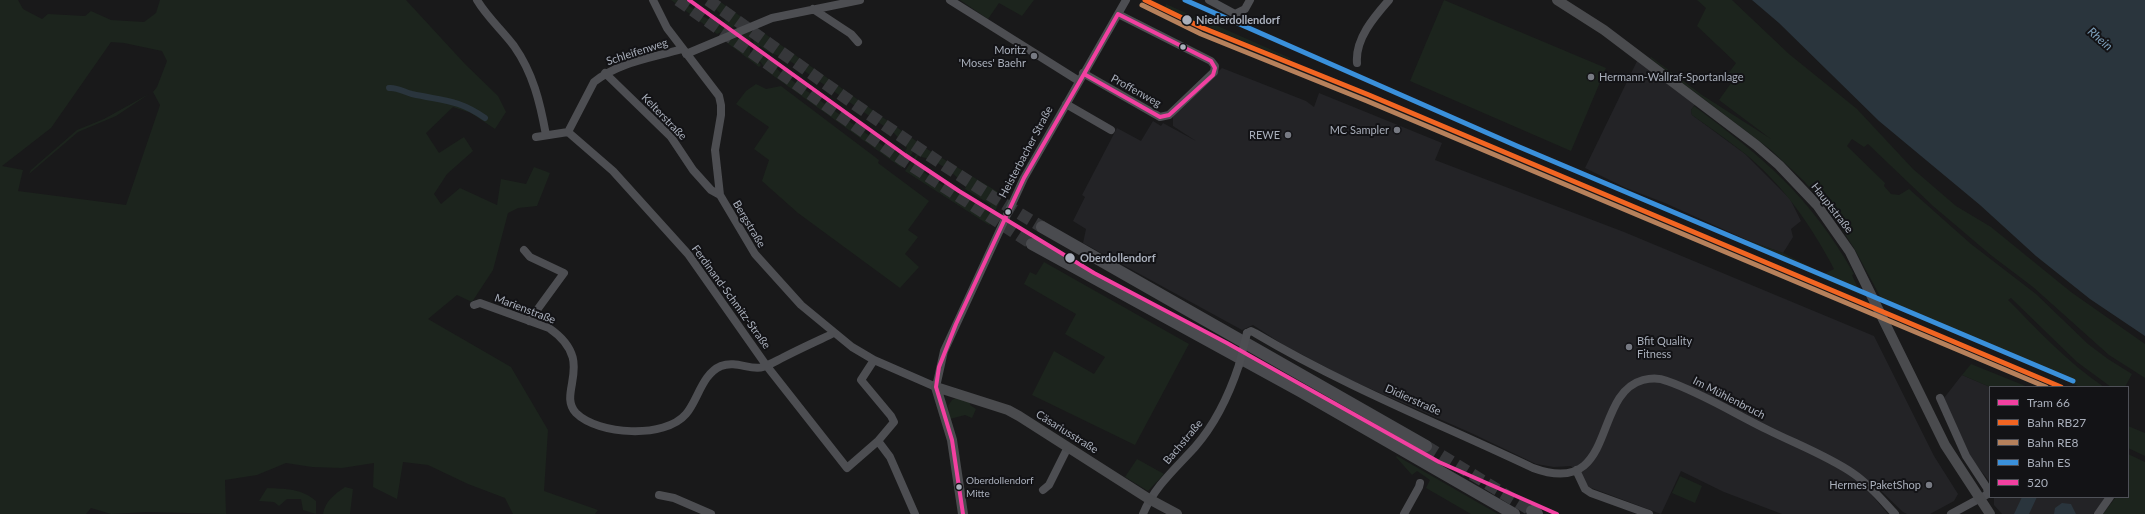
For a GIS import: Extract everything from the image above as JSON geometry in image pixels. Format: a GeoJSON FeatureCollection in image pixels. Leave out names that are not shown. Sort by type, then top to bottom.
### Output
{"type":"FeatureCollection","features":[{"type":"Feature","properties":{"kind":"highway"},"geometry":{"type":"LineString","coordinates":[[1042,227],[1426,446]]}},
{"type":"Feature","properties":{"kind":"highway"},"geometry":{"type":"LineString","coordinates":[[1032,244],[1300,391],[1514,514]]}},
{"type":"Feature","properties":{"kind":"main road","name":"Hauptstraße"},"geometry":{"type":"LineString","coordinates":[[1557,0],[1604,30],[1779,165],[1817,205],[1850,252],[1945,445],[1990,514]]}},
{"type":"Feature","properties":{"kind":"main road","name":"Cäsariusstraße"},"geometry":{"type":"LineString","coordinates":[[936,387],[1008,410],[1149,499],[1178,514]]}},
{"type":"Feature","properties":{"kind":"main road","name":"Heisterbacher Straße"},"geometry":{"type":"LineString","coordinates":[[936,387],[952,440],[963,514]]}},
{"type":"Feature","properties":{"kind":"main road"},"geometry":{"type":"LineString","coordinates":[[943,411],[945,402],[957,393]]}},
{"type":"Feature","properties":{"kind":"street"},"geometry":{"type":"LineString","coordinates":[[477,0],[513,45],[528,68],[538,94],[546,135]]}},
{"type":"Feature","properties":{"kind":"street","name":"Bergstraße"},"geometry":{"type":"LineString","coordinates":[[652,0],[667,28],[719,96],[721,105],[715,150],[720,195],[755,254],[801,305],[852,347],[874,360],[936,387]]}},
{"type":"Feature","properties":{"kind":"street","name":"Schleifenweg"},"geometry":{"type":"LineString","coordinates":[[568,132],[594,82],[605,73],[653,56],[684,52],[772,18],[860,0]]}},
{"type":"Feature","properties":{"kind":"street","name":"Proffenweg"},"geometry":{"type":"LineString","coordinates":[[950,0],[1081,77],[1156,116],[1165,116],[1212,74],[1215,70],[1214,64],[1118,14]]}},
{"type":"Feature","properties":{"kind":"street","name":"Heisterbacher Straße"},"geometry":{"type":"LineString","coordinates":[[936,387],[944,351],[1024,178],[1126,0]]}},
{"type":"Feature","properties":{"kind":"street"},"geometry":{"type":"LineString","coordinates":[[1209,0],[1235,14],[1244,9],[1250,0]]}},
{"type":"Feature","properties":{"kind":"street"},"geometry":{"type":"LineString","coordinates":[[1356,63],[1356,52],[1371,21],[1389,0]]}},
{"type":"Feature","properties":{"kind":"street"},"geometry":{"type":"LineString","coordinates":[[813,9],[851,34],[858,42]]}},
{"type":"Feature","properties":{"kind":"street","name":"Kelterstraße"},"geometry":{"type":"LineString","coordinates":[[605,73],[671,137],[694,170],[711,190],[720,195]]}},
{"type":"Feature","properties":{"kind":"street"},"geometry":{"type":"LineString","coordinates":[[1066,104],[1111,130]]}},
{"type":"Feature","properties":{"kind":"street"},"geometry":{"type":"LineString","coordinates":[[536,137],[568,132]]}},
{"type":"Feature","properties":{"kind":"street","name":"Ferdinand-Schmitz-Straße"},"geometry":{"type":"LineString","coordinates":[[568,132],[613,171],[688,254],[766,365],[847,468],[878,441]]}},
{"type":"Feature","properties":{"kind":"street"},"geometry":{"type":"LineString","coordinates":[[524,250],[530,257],[564,274],[529,321]]}},
{"type":"Feature","properties":{"kind":"street","name":"Marienstraße"},"geometry":{"type":"LineString","coordinates":[[474,305],[480,303],[550,328],[570,348],[575,366],[571,405],[576,412],[591,424],[609,429],[648,429],[673,423],[686,415],[701,388],[716,369],[729,364],[762,368],[834,333]]}},
{"type":"Feature","properties":{"kind":"street"},"geometry":{"type":"LineString","coordinates":[[820,340],[826,326]]}},
{"type":"Feature","properties":{"kind":"street","name":"Didierstraße"},"geometry":{"type":"LineString","coordinates":[[1246,333],[1251,331],[1341,380],[1533,468],[1558,473],[1576,470]]}},
{"type":"Feature","properties":{"kind":"street","name":"Bachstraße"},"geometry":{"type":"LineString","coordinates":[[1143,514],[1149,499],[1195,447],[1223,406],[1239,365],[1246,333]]}},
{"type":"Feature","properties":{"kind":"street"},"geometry":{"type":"LineString","coordinates":[[874,360],[861,380],[891,416],[894,422],[878,441],[890,457],[915,514]]}},
{"type":"Feature","properties":{"kind":"street","name":"Im Mühlenbruch"},"geometry":{"type":"LineString","coordinates":[[1576,470],[1584,465],[1597,450],[1614,408],[1625,392],[1642,380],[1655,378],[1666,380],[1702,395],[1846,468],[1868,485],[1895,514]]}},
{"type":"Feature","properties":{"kind":"street"},"geometry":{"type":"LineString","coordinates":[[1940,398],[1966,456],[1987,488],[1988,494],[1951,514]]}},
{"type":"Feature","properties":{"kind":"street"},"geometry":{"type":"LineString","coordinates":[[1043,490],[1049,485],[1068,447]]}},
{"type":"Feature","properties":{"kind":"street"},"geometry":{"type":"LineString","coordinates":[[1576,470],[1585,489],[1591,493],[1649,514]]}},
{"type":"Feature","properties":{"kind":"street"},"geometry":{"type":"LineString","coordinates":[[1404,514],[1420,487],[1420,483]]}},
{"type":"Feature","properties":{"kind":"street"},"geometry":{"type":"LineString","coordinates":[[659,495],[674,498],[711,514]]}},
{"type":"Feature","properties":{"kind":"street"},"geometry":{"type":"LineString","coordinates":[[2098,514],[2109,498]]}},
{"type":"Feature","properties":{"kind":"shaded area"},"geometry":{"type":"Polygon","coordinates":[[[0,0],[18,0],[23,9],[42,19],[48,14],[85,16],[91,11],[111,20],[144,22],[156,13],[160,0],[406,0],[465,64],[498,96],[506,112],[495,129],[471,113],[453,107],[426,133],[439,153],[464,137],[473,151],[447,174],[434,194],[441,204],[460,188],[497,205],[501,179],[526,184],[534,167],[550,173],[537,206],[518,208],[508,213],[493,270],[472,302],[457,295],[428,319],[511,367],[548,430],[544,491],[598,510],[595,514],[513,514],[505,498],[468,484],[428,465],[403,462],[397,499],[373,487],[374,463],[342,468],[312,467],[286,463],[257,475],[225,480],[226,514],[148,512],[111,514],[91,508],[86,514],[0,514],[0,0]],[[111,42],[51,128],[2,166],[23,170],[18,191],[126,205],[160,105],[153,92],[157,87],[167,61],[162,51],[124,43],[111,42]]]}},
{"type":"Feature","properties":{"kind":"shaded area"},"geometry":{"type":"Polygon","coordinates":[[[671,0],[681,0],[704,17],[721,25],[726,19],[706,0],[718,0],[747,21],[717,34],[671,0]]]}},
{"type":"Feature","properties":{"kind":"shaded area"},"geometry":{"type":"Polygon","coordinates":[[[960,0],[1034,0],[1022,16],[999,3],[988,19],[960,0]]]}},
{"type":"Feature","properties":{"kind":"shaded area"},"geometry":{"type":"Polygon","coordinates":[[[1444,0],[1606,68],[1571,151],[1410,81],[1444,0]]]}},
{"type":"Feature","properties":{"kind":"shaded area"},"geometry":{"type":"Polygon","coordinates":[[[1697,0],[1732,0],[1789,54],[1857,109],[1913,169],[1956,206],[1991,227],[2071,292],[2145,344],[2145,378],[2109,355],[2033,287],[1992,256],[1933,206],[1868,144],[1864,147],[1852,139],[1847,146],[1885,183],[1884,186],[1891,194],[1899,195],[1909,189],[1971,244],[2036,294],[2088,344],[2132,374],[2126,386],[2110,386],[2077,362],[2011,298],[2008,300],[2054,346],[2078,368],[2103,386],[2078,386],[1881,298],[1854,248],[1832,214],[1804,181],[1771,150],[1650,58],[1651,57],[1702,95],[1771,139],[1719,100],[1734,79],[1728,74],[1736,63],[1697,26],[1706,8],[1697,0]]]}},
{"type":"Feature","properties":{"kind":"shaded area"},"geometry":{"type":"Polygon","coordinates":[[[1166,4],[1188,14],[1187,16],[1193,19],[1195,16],[1290,58],[1290,60],[1223,33],[1165,7],[1166,4]]]}},
{"type":"Feature","properties":{"kind":"shaded area"},"geometry":{"type":"Polygon","coordinates":[[[757,28],[919,143],[902,168],[768,72],[753,52],[754,30],[757,28]],[[760,46],[758,49],[766,55],[779,71],[885,147],[903,154],[907,148],[894,133],[787,59],[768,52],[760,46]]]}},
{"type":"Feature","properties":{"kind":"shaded area"},"geometry":{"type":"Polygon","coordinates":[[[751,31],[750,52],[761,65],[759,67],[726,42],[751,31]]]}},
{"type":"Feature","properties":{"kind":"shaded area"},"geometry":{"type":"Polygon","coordinates":[[[1638,59],[1697,102],[1691,110],[1692,115],[1745,154],[1790,199],[1801,221],[1791,229],[1793,237],[1783,253],[1747,240],[1665,203],[1626,188],[1585,168],[1638,59]]]}},
{"type":"Feature","properties":{"kind":"shaded area"},"geometry":{"type":"Polygon","coordinates":[[[1222,68],[1306,101],[1314,107],[1319,93],[1442,143],[1435,160],[1624,232],[1874,336],[1934,456],[1958,494],[1954,501],[1930,514],[1907,514],[1878,488],[1871,494],[1888,514],[1782,514],[1724,492],[1681,471],[1661,514],[1589,487],[1571,466],[1554,467],[1536,464],[1469,432],[1348,379],[1282,344],[1253,325],[1242,330],[1083,243],[1086,229],[1073,221],[1085,197],[1082,195],[1117,128],[1141,141],[1153,121],[1161,126],[1163,123],[1196,141],[1173,126],[1173,117],[1178,108],[1222,68]]]}},
{"type":"Feature","properties":{"kind":"shaded area"},"geometry":{"type":"Polygon","coordinates":[[[756,84],[766,89],[781,86],[879,160],[878,163],[929,201],[908,230],[918,237],[905,254],[919,267],[900,288],[798,213],[762,181],[769,160],[754,149],[769,127],[736,104],[746,91],[756,84]]]}},
{"type":"Feature","properties":{"kind":"shaded area"},"geometry":{"type":"Polygon","coordinates":[[[149,94],[116,116],[78,132],[29,174],[31,170],[77,130],[104,119],[149,94]]]}},
{"type":"Feature","properties":{"kind":"shaded area"},"geometry":{"type":"Polygon","coordinates":[[[1694,106],[1764,161],[1802,200],[1820,222],[1854,274],[1852,275],[1861,295],[1746,245],[1747,240],[1783,253],[1824,274],[1834,269],[1816,237],[1795,206],[1771,178],[1744,153],[1692,115],[1691,110],[1694,106]]]}},
{"type":"Feature","properties":{"kind":"shaded area"},"geometry":{"type":"Polygon","coordinates":[[[922,146],[1003,195],[995,211],[997,213],[993,222],[989,225],[905,171],[922,146]],[[918,156],[914,162],[936,181],[962,193],[964,191],[989,208],[991,205],[965,189],[966,187],[956,176],[945,167],[918,156]]]}},
{"type":"Feature","properties":{"kind":"shaded area"},"geometry":{"type":"Polygon","coordinates":[[[1044,262],[1189,344],[1135,445],[1032,395],[1054,351],[1094,374],[1105,357],[1065,334],[1076,314],[1024,284],[1030,272],[1036,275],[1044,262]]]}},
{"type":"Feature","properties":{"kind":"shaded area"},"geometry":{"type":"Polygon","coordinates":[[[1971,364],[2026,386],[1989,387],[1962,375],[1971,364]]]}},
{"type":"Feature","properties":{"kind":"shaded area"},"geometry":{"type":"Polygon","coordinates":[[[1962,375],[1989,387],[1989,481],[1969,456],[1944,398],[1962,375]]]}},
{"type":"Feature","properties":{"kind":"shaded area"},"geometry":{"type":"Polygon","coordinates":[[[956,398],[970,402],[970,405],[976,409],[972,418],[965,415],[950,419],[948,406],[952,400],[956,398]]]}},
{"type":"Feature","properties":{"kind":"shaded area"},"geometry":{"type":"Polygon","coordinates":[[[2129,426],[2145,433],[2145,456],[2129,448],[2129,426]]]}},
{"type":"Feature","properties":{"kind":"shaded area"},"geometry":{"type":"Polygon","coordinates":[[[2129,454],[2145,462],[2145,514],[2103,514],[2115,498],[2129,498],[2129,454]]]}},
{"type":"Feature","properties":{"kind":"shaded area"},"geometry":{"type":"Polygon","coordinates":[[[1397,456],[1498,514],[1471,514],[1426,488],[1430,480],[1417,471],[1412,475],[1396,457],[1397,456]]]}},
{"type":"Feature","properties":{"kind":"shaded area"},"geometry":{"type":"Polygon","coordinates":[[[1137,459],[1164,474],[1148,491],[1125,477],[1137,459]]]}},
{"type":"Feature","properties":{"kind":"shaded area"},"geometry":{"type":"Polygon","coordinates":[[[1680,476],[1702,486],[1695,503],[1672,493],[1680,476]]]}},
{"type":"Feature","properties":{"kind":"shaded area"},"geometry":{"type":"Polygon","coordinates":[[[345,487],[353,489],[350,514],[323,514],[328,502],[334,495],[345,487]]]}},
{"type":"Feature","properties":{"kind":"shaded area"},"geometry":{"type":"Polygon","coordinates":[[[267,488],[293,490],[305,494],[316,501],[316,514],[303,510],[301,499],[287,499],[279,506],[274,502],[259,501],[267,488]]]}},
{"type":"Feature","properties":{"kind":"shaded area"},"geometry":{"type":"Polygon","coordinates":[[[1994,498],[2105,498],[2093,514],[2002,514],[1994,505],[1994,498]]]}},
{"type":"Feature","properties":{"kind":"water","name":"Rhein"},"geometry":{"type":"Polygon","coordinates":[[[1752,0],[2145,0],[2145,336],[2090,299],[2036,256],[1980,205],[1879,121],[1779,23],[1752,0]]]}},
{"type":"Feature","properties":{"kind":"water"},"geometry":{"type":"Polygon","coordinates":[[[2022,498],[2037,498],[2029,514],[2014,514],[2022,498]]]}},
{"type":"Feature","properties":{"kind":"water"},"geometry":{"type":"Polygon","coordinates":[[[2062,503],[2071,504],[2076,514],[2054,514],[2055,508],[2062,503]]]}},
{"type":"Feature","properties":{"kind":"waterway"},"geometry":{"type":"LineString","coordinates":[[389,88],[395,88],[412,94],[458,104],[467,107],[485,118]]}},
{"type":"Feature","properties":{"kind":"tunnel"},"geometry":{"type":"LineString","coordinates":[[678,0],[903,160],[1032,244]]}},
{"type":"Feature","properties":{"kind":"tunnel"},"geometry":{"type":"LineString","coordinates":[[708,0],[914,145],[999,201],[1042,227]]}},
{"type":"Feature","properties":{"kind":"tunnel"},"geometry":{"type":"LineString","coordinates":[[1426,446],[1532,511]]}},
{"type":"Feature","properties":{"kind":"tram line","name":"66"},"geometry":{"type":"LineString","coordinates":[[689,0],[905,155],[959,191],[1094,273],[1227,343],[1439,462],[1557,514]]}},
{"type":"Feature","properties":{"kind":"rail line","name":"RB27"},"geometry":{"type":"LineString","coordinates":[[1145,0],[1203,28],[1369,95],[2059,386]]}},
{"type":"Feature","properties":{"kind":"rail line","name":"ES"},"geometry":{"type":"LineString","coordinates":[[1185,0],[1517,146],[2073,381]]}},
{"type":"Feature","properties":{"kind":"rail line","name":"RE8"},"geometry":{"type":"LineString","coordinates":[[1142,5],[1201,34],[1367,101],[2044,386]]}},
{"type":"Feature","properties":{"kind":"transit line","name":"520"},"geometry":{"type":"LineString","coordinates":[[1118,14],[1211,61],[1215,68],[1213,75],[1169,115],[1160,117],[1084,74],[1118,14]]}},
{"type":"Feature","properties":{"kind":"transit line","name":"520"},"geometry":{"type":"LineString","coordinates":[[963,514],[952,440],[936,387],[939,367],[956,324],[1024,178],[1084,74]]}},
{"type":"Feature","properties":{"kind":"place","name":"Niederdollendorf"},"geometry":{"type":"Point","coordinates":[1187,20]}},
{"type":"Feature","properties":{"kind":"place","name":"Moritz 'Moses' Baehr"},"geometry":{"type":"Point","coordinates":[1034,56]}},
{"type":"Feature","properties":{"kind":"place","name":"Hermann-Wallraf-Sportanlage"},"geometry":{"type":"Point","coordinates":[1591,77]}},
{"type":"Feature","properties":{"kind":"place","name":"MC Sampler"},"geometry":{"type":"Point","coordinates":[1397,130]}},
{"type":"Feature","properties":{"kind":"place","name":"REWE"},"geometry":{"type":"Point","coordinates":[1288,135]}},
{"type":"Feature","properties":{"kind":"place","name":"Oberdollendorf"},"geometry":{"type":"Point","coordinates":[1070,258]}},
{"type":"Feature","properties":{"kind":"place","name":"Bfit Quality Fitness"},"geometry":{"type":"Point","coordinates":[1629,347]}},
{"type":"Feature","properties":{"kind":"place","name":"Hermes PaketShop"},"geometry":{"type":"Point","coordinates":[1929,485]}},
{"type":"Feature","properties":{"kind":"place","name":"Oberdollendorf Mitte"},"geometry":{"type":"Point","coordinates":[959,487]}}]}
